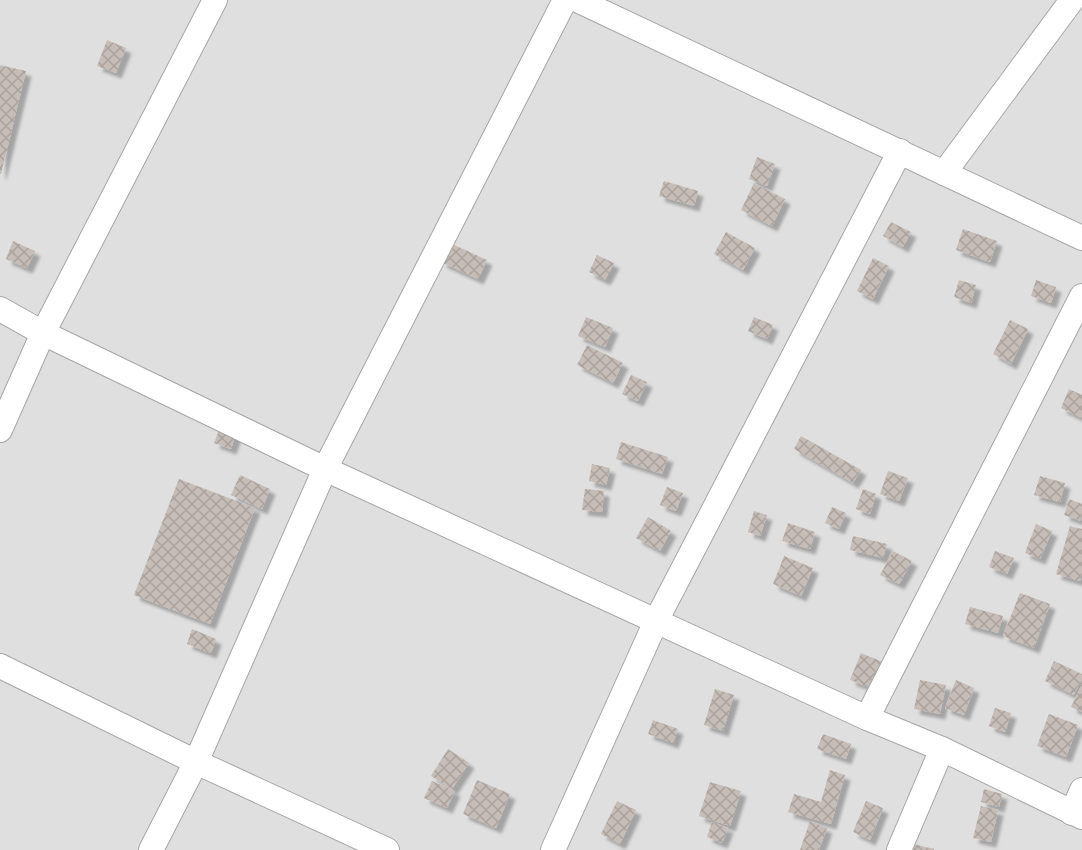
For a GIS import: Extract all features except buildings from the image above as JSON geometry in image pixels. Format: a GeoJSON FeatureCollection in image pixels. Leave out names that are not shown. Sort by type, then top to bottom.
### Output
{"type":"FeatureCollection","features":[{"type":"Feature","properties":{"kind":"street"},"geometry":{"type":"LineString","coordinates":[[0,430],[43,333],[215,0]]}},
{"type":"Feature","properties":{"kind":"street"},"geometry":{"type":"LineString","coordinates":[[151,850],[196,762],[325,469],[565,0]]}},
{"type":"Feature","properties":{"kind":"street"},"geometry":{"type":"LineString","coordinates":[[577,0],[1082,238]]}},
{"type":"Feature","properties":{"kind":"street"},"geometry":{"type":"LineString","coordinates":[[944,173],[1072,0]]}},
{"type":"Feature","properties":{"kind":"street"},"geometry":{"type":"LineString","coordinates":[[553,850],[657,619],[900,151]]}},
{"type":"Feature","properties":{"kind":"street"},"geometry":{"type":"LineString","coordinates":[[867,718],[1082,296]]}},
{"type":"Feature","properties":{"kind":"street"},"geometry":{"type":"LineString","coordinates":[[0,309],[43,333],[325,469],[657,619],[867,718],[942,749],[1077,815],[1082,790]]}},
{"type":"Feature","properties":{"kind":"street"},"geometry":{"type":"LineString","coordinates":[[0,666],[196,762],[387,850]]}},
{"type":"Feature","properties":{"kind":"street"},"geometry":{"type":"LineString","coordinates":[[899,850],[942,749]]}},
{"type":"Feature","properties":{"kind":"shaded area"},"geometry":{"type":"Polygon","coordinates":[[[0,0],[1082,0],[1082,850],[0,850],[0,0]]]}}]}
